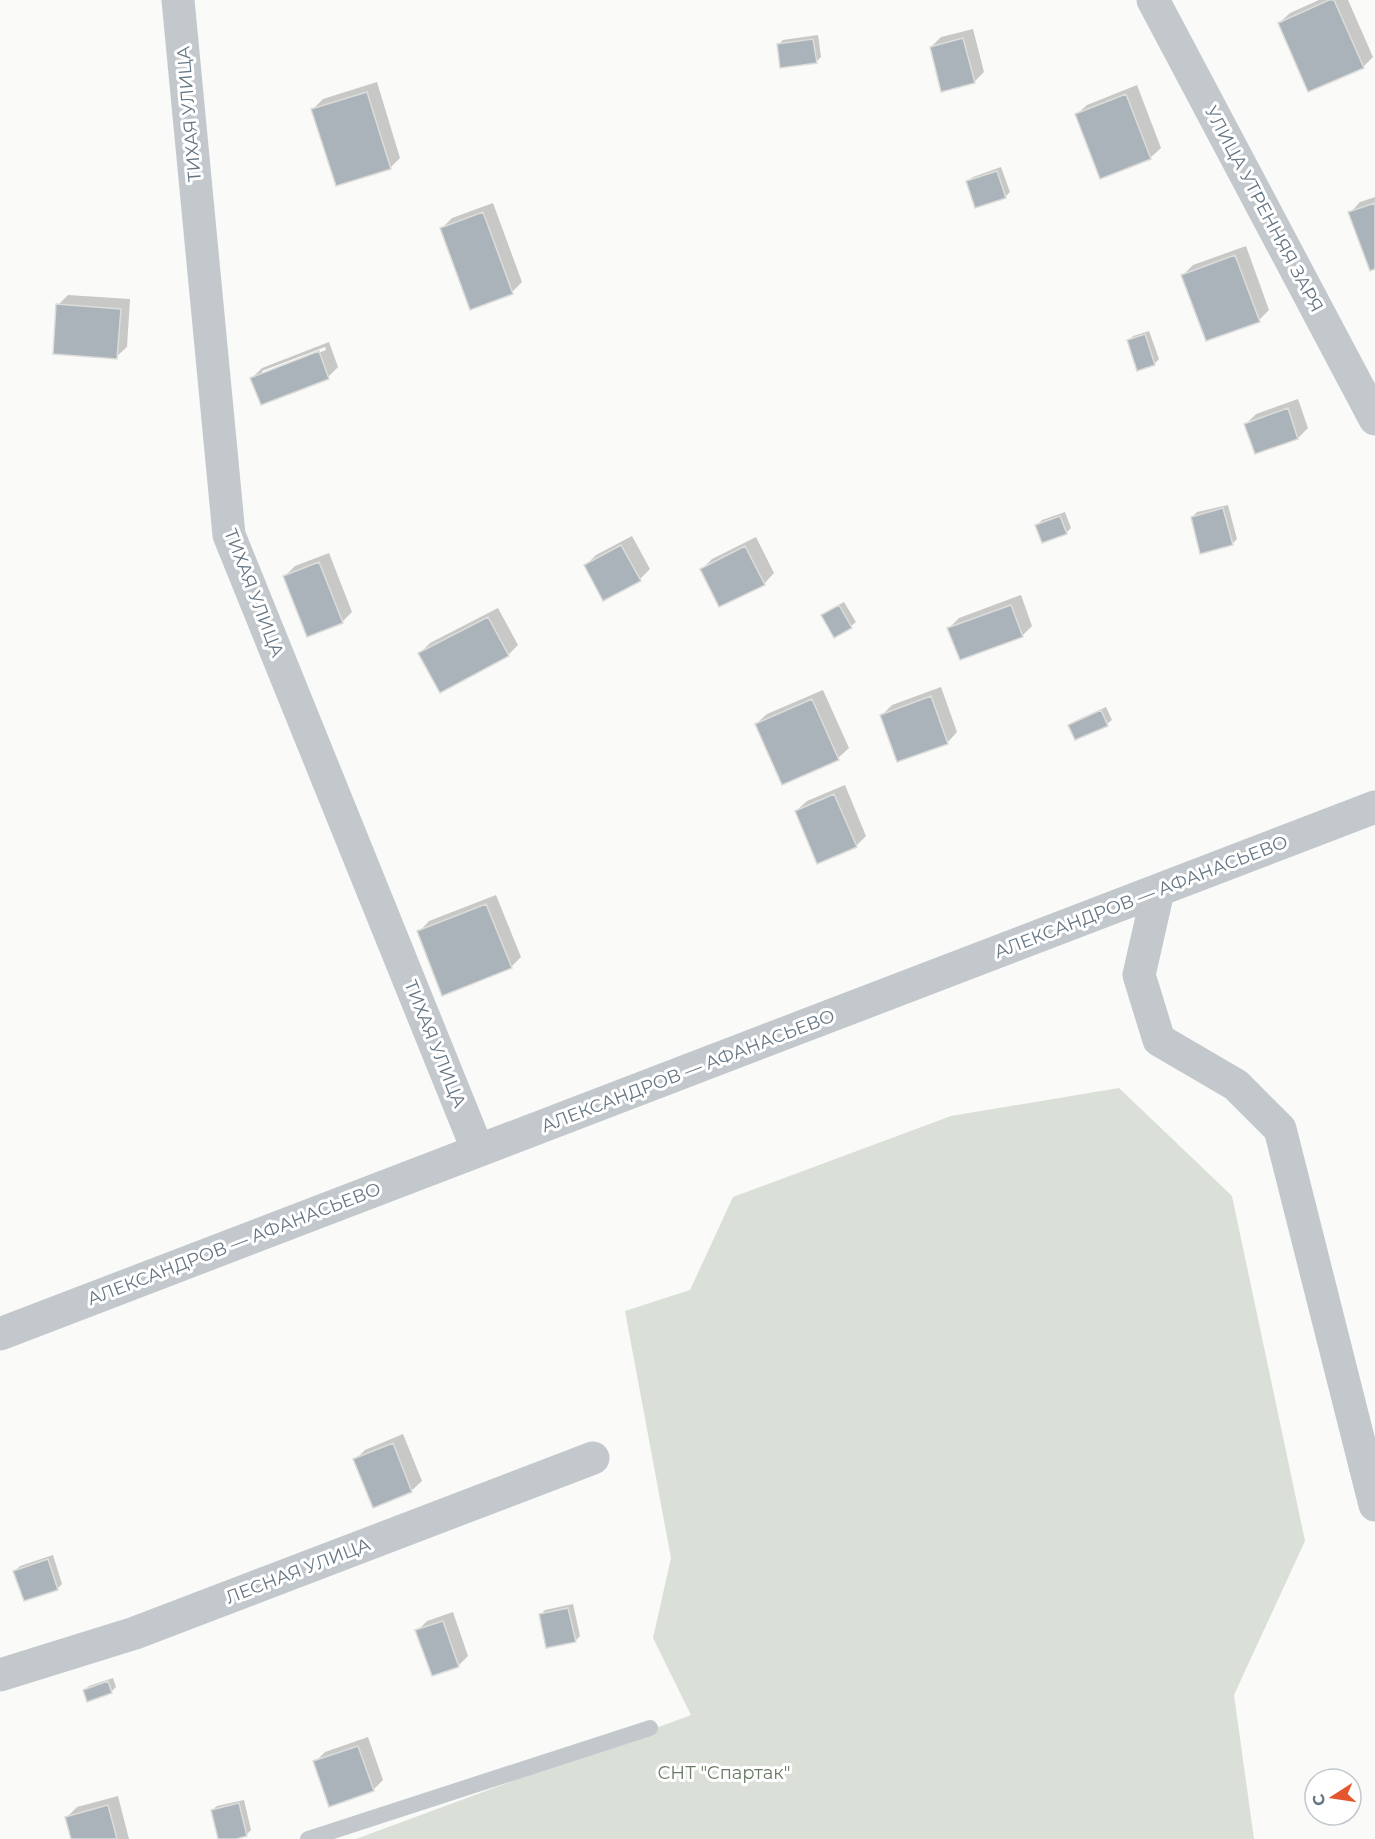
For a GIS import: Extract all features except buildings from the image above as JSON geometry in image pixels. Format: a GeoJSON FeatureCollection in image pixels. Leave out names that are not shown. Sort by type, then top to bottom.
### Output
{"type":"FeatureCollection","features":[{"type":"Feature","properties":{"kind":"street","name":"ТИХАЯ УЛИЦА"},"geometry":{"type":"LineString","coordinates":[[178,0],[229,535],[478,1151]]}},
{"type":"Feature","properties":{"kind":"street","name":"УЛИЦА УТРЕННЯЯ ЗАРЯ"},"geometry":{"type":"LineString","coordinates":[[1153,0],[1375,419]]}},
{"type":"Feature","properties":{"kind":"street","name":"АЛЕКСАНДРОВ — АФАНАСЬЕВО"},"geometry":{"type":"LineString","coordinates":[[0,1334],[1375,807]]}},
{"type":"Feature","properties":{"kind":"street"},"geometry":{"type":"LineString","coordinates":[[1158,891],[1138,975],[1159,1040],[1236,1085],[1280,1129],[1375,1505]]}},
{"type":"Feature","properties":{"kind":"street","name":"ЛЕСНАЯ УЛИЦА"},"geometry":{"type":"LineString","coordinates":[[0,1675],[135,1633],[593,1458]]}},
{"type":"Feature","properties":{"kind":"lane"},"geometry":{"type":"LineString","coordinates":[[308,1839],[650,1728]]}},
{"type":"Feature","properties":{"kind":"green space","name":"СНТ \"Спартак\""},"geometry":{"type":"Polygon","coordinates":[[[1119,1088],[1232,1196],[1305,1541],[1234,1695],[1254,1839],[356,1839],[691,1715],[653,1638],[671,1558],[625,1311],[690,1290],[733,1197],[951,1116],[1119,1088]]]}}]}
